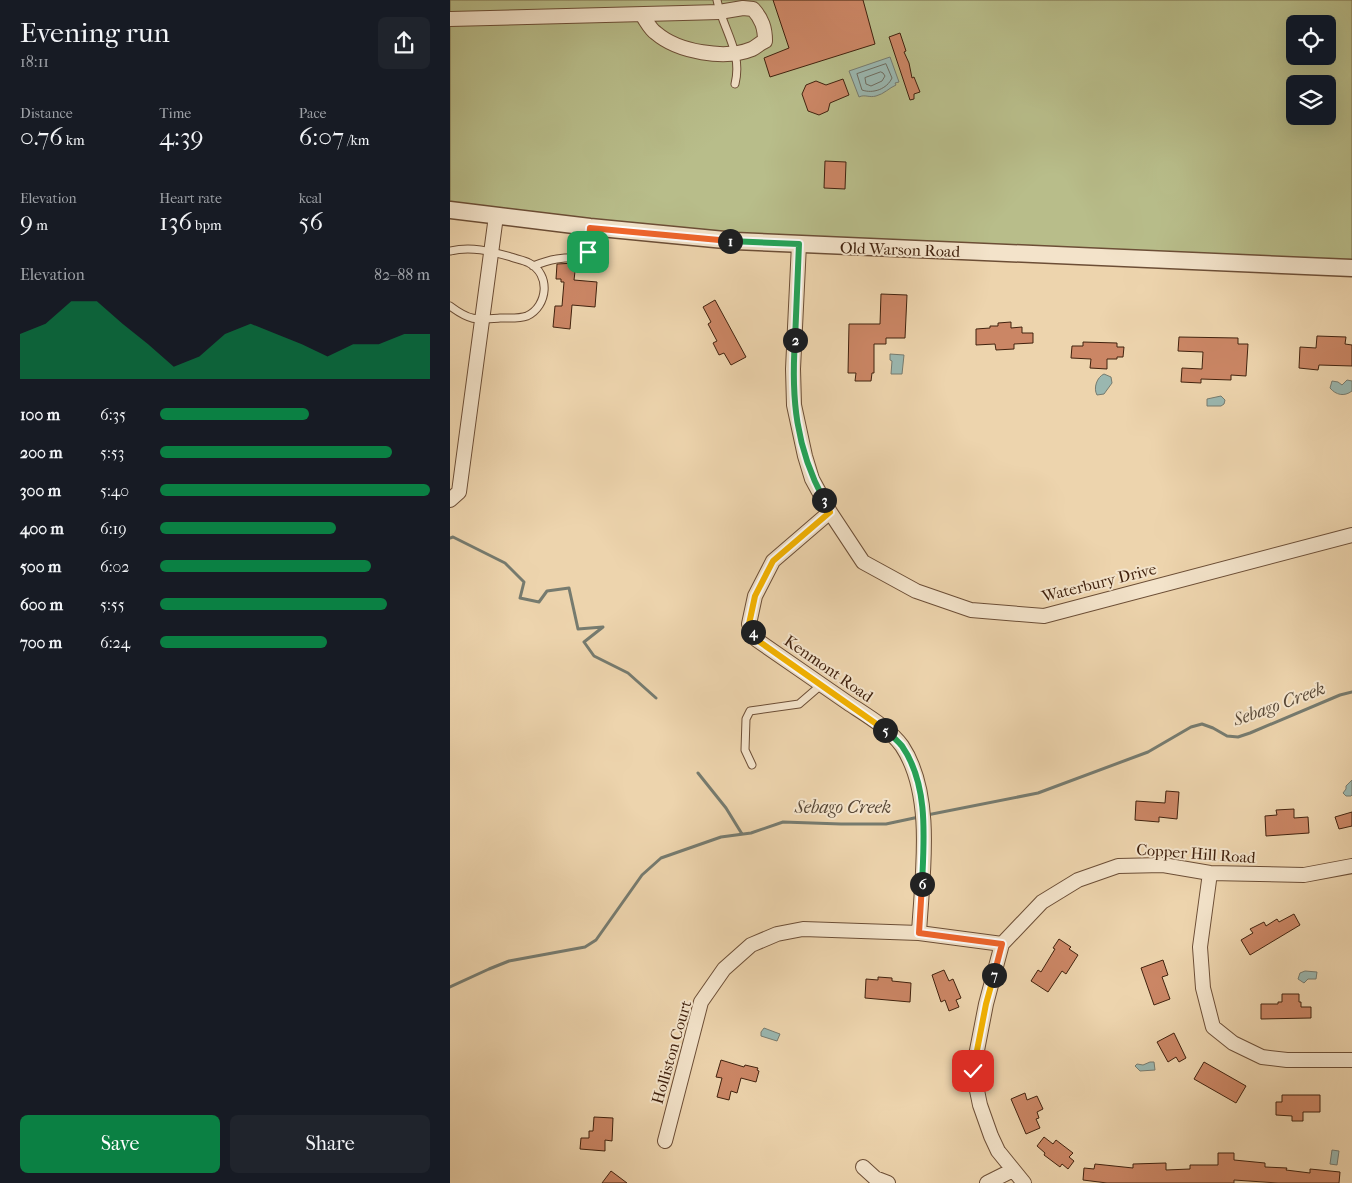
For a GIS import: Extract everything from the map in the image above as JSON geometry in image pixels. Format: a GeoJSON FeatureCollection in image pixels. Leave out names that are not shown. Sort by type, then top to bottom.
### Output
{"type":"FeatureCollection","features":[{"type":"Feature","properties":{"kind":"street"},"geometry":{"type":"LineString","coordinates":[[450,19],[642,15],[718,6],[753,9],[759,16],[764,29],[765,40],[751,49],[736,52],[706,53],[678,47],[655,33],[642,15]]}},
{"type":"Feature","properties":{"kind":"street","name":"Old Warson Road"},"geometry":{"type":"LineString","coordinates":[[450,210],[590,228],[735,241],[1352,268]]}},
{"type":"Feature","properties":{"kind":"street"},"geometry":{"type":"LineString","coordinates":[[450,500],[458,492],[496,216]]}},
{"type":"Feature","properties":{"kind":"street","name":"Waterbury Drive"},"geometry":{"type":"LineString","coordinates":[[799,244],[793,368],[794,405],[812,479],[830,512],[863,562],[916,591],[971,610],[1044,616],[1352,535]]}},
{"type":"Feature","properties":{"kind":"street","name":"Kenmont Road"},"geometry":{"type":"LineString","coordinates":[[830,512],[773,561],[755,596],[749,624],[757,640],[882,726],[900,744],[913,769],[922,806],[924,825],[919,933]]}},
{"type":"Feature","properties":{"kind":"street","name":"Copper Hill Road"},"geometry":{"type":"LineString","coordinates":[[1024,1183],[998,1151],[991,1136],[980,1105],[973,1071],[986,1004],[1002,944],[1042,902],[1078,880],[1118,866],[1163,865],[1210,873],[1304,876],[1352,866]]}},
{"type":"Feature","properties":{"kind":"street"},"geometry":{"type":"LineString","coordinates":[[1210,873],[1200,947],[1203,988],[1213,1027],[1233,1043],[1262,1057],[1287,1060],[1352,1060]]}},
{"type":"Feature","properties":{"kind":"street","name":"Holliston Court"},"geometry":{"type":"LineString","coordinates":[[664,1141],[702,1002],[724,969],[751,945],[777,934],[803,928],[919,933],[1002,944]]}},
{"type":"Feature","properties":{"kind":"street"},"geometry":{"type":"LineString","coordinates":[[863,1167],[875,1178],[888,1183]]}},
{"type":"Feature","properties":{"kind":"street"},"geometry":{"type":"LineString","coordinates":[[986,1183],[1013,1170]]}},
{"type":"Feature","properties":{"kind":"lane"},"geometry":{"type":"LineString","coordinates":[[718,6],[736,52],[738,64],[736,84]]}},
{"type":"Feature","properties":{"kind":"lane"},"geometry":{"type":"LineString","coordinates":[[533,266],[551,259],[582,258],[588,252],[590,228]]}},
{"type":"Feature","properties":{"kind":"lane"},"geometry":{"type":"LineString","coordinates":[[450,251],[481,249],[530,263],[540,273],[544,282],[544,296],[537,310],[525,317],[482,321],[462,315],[450,306]]}},
{"type":"Feature","properties":{"kind":"lane"},"geometry":{"type":"LineString","coordinates":[[752,765],[745,750],[746,719],[750,712],[799,704],[821,685]]}},
{"type":"Feature","properties":{"kind":"green space"},"geometry":{"type":"Polygon","coordinates":[[[450,0],[1352,0],[1352,262],[738,235],[450,204],[450,0]]]}},
{"type":"Feature","properties":{"kind":"water"},"geometry":{"type":"Polygon","coordinates":[[[890,57],[899,82],[879,95],[859,97],[849,71],[890,57]]]}},
{"type":"Feature","properties":{"kind":"water"},"geometry":{"type":"Polygon","coordinates":[[[890,354],[904,355],[902,374],[891,374],[892,361],[890,360],[890,354]]]}},
{"type":"Feature","properties":{"kind":"water"},"geometry":{"type":"Polygon","coordinates":[[[1104,374],[1111,377],[1112,383],[1104,394],[1097,395],[1096,383],[1104,374]]]}},
{"type":"Feature","properties":{"kind":"water"},"geometry":{"type":"Polygon","coordinates":[[[1347,380],[1352,381],[1352,391],[1349,393],[1340,394],[1330,388],[1332,381],[1342,385],[1347,380]]]}},
{"type":"Feature","properties":{"kind":"water"},"geometry":{"type":"Polygon","coordinates":[[[1221,396],[1225,400],[1224,404],[1221,406],[1207,406],[1207,399],[1221,396]]]}},
{"type":"Feature","properties":{"kind":"water"},"geometry":{"type":"Polygon","coordinates":[[[1352,780],[1352,795],[1346,796],[1343,793],[1346,786],[1352,780]]]}},
{"type":"Feature","properties":{"kind":"water"},"geometry":{"type":"Polygon","coordinates":[[[1305,971],[1317,972],[1316,979],[1308,979],[1304,983],[1298,979],[1300,973],[1305,971]]]}},
{"type":"Feature","properties":{"kind":"water"},"geometry":{"type":"Polygon","coordinates":[[[764,1028],[780,1034],[777,1041],[761,1036],[764,1028]]]}},
{"type":"Feature","properties":{"kind":"water"},"geometry":{"type":"Polygon","coordinates":[[[1154,1062],[1155,1070],[1140,1071],[1135,1066],[1137,1064],[1143,1065],[1154,1062]]]}},
{"type":"Feature","properties":{"kind":"water"},"geometry":{"type":"Polygon","coordinates":[[[1332,1150],[1339,1151],[1337,1165],[1330,1164],[1332,1150]]]}},
{"type":"Feature","properties":{"kind":"building"},"geometry":{"type":"Polygon","coordinates":[[[773,0],[863,0],[875,44],[770,77],[764,58],[789,48],[773,0]]]}},
{"type":"Feature","properties":{"kind":"building"},"geometry":{"type":"Polygon","coordinates":[[[900,33],[912,78],[914,77],[920,92],[914,94],[914,99],[910,100],[889,37],[900,33]]]}},
{"type":"Feature","properties":{"kind":"building"},"geometry":{"type":"Polygon","coordinates":[[[843,79],[849,95],[830,103],[828,111],[819,115],[808,111],[802,94],[806,85],[816,81],[826,85],[843,79]]]}},
{"type":"Feature","properties":{"kind":"building"},"geometry":{"type":"Polygon","coordinates":[[[825,161],[846,162],[845,189],[824,188],[825,161]]]}},
{"type":"Feature","properties":{"kind":"building"},"geometry":{"type":"Polygon","coordinates":[[[576,263],[574,280],[597,282],[595,307],[572,305],[570,329],[553,327],[555,306],[562,306],[564,282],[561,282],[561,279],[556,279],[557,264],[576,263]]]}},
{"type":"Feature","properties":{"kind":"building"},"geometry":{"type":"Polygon","coordinates":[[[881,294],[907,295],[905,338],[886,338],[886,344],[874,344],[874,373],[872,373],[871,381],[855,381],[856,373],[848,373],[849,324],[880,324],[881,294]]]}},
{"type":"Feature","properties":{"kind":"building"},"geometry":{"type":"Polygon","coordinates":[[[715,300],[746,357],[731,365],[724,353],[719,355],[713,343],[717,341],[708,324],[711,322],[703,307],[715,300]]]}},
{"type":"Feature","properties":{"kind":"building"},"geometry":{"type":"Polygon","coordinates":[[[1011,322],[1011,328],[1022,327],[1022,333],[1033,333],[1033,343],[1014,344],[1014,349],[996,350],[995,344],[976,345],[976,329],[990,328],[990,326],[998,326],[998,323],[1011,322]]]}},
{"type":"Feature","properties":{"kind":"building"},"geometry":{"type":"Polygon","coordinates":[[[1317,336],[1346,337],[1345,344],[1352,345],[1352,366],[1319,365],[1318,370],[1299,368],[1300,347],[1316,348],[1317,336]]]}},
{"type":"Feature","properties":{"kind":"building"},"geometry":{"type":"Polygon","coordinates":[[[1179,337],[1238,338],[1238,344],[1248,344],[1246,376],[1231,375],[1231,380],[1201,379],[1201,383],[1181,382],[1182,368],[1202,369],[1203,352],[1178,351],[1179,337]]]}},
{"type":"Feature","properties":{"kind":"building"},"geometry":{"type":"Polygon","coordinates":[[[1083,342],[1117,343],[1117,347],[1124,347],[1123,357],[1107,359],[1107,369],[1090,368],[1091,359],[1071,358],[1072,346],[1083,346],[1083,342]]]}},
{"type":"Feature","properties":{"kind":"building"},"geometry":{"type":"Polygon","coordinates":[[[1166,791],[1179,792],[1177,819],[1159,817],[1159,822],[1135,820],[1136,801],[1165,803],[1166,791]]]}},
{"type":"Feature","properties":{"kind":"building"},"geometry":{"type":"Polygon","coordinates":[[[1294,809],[1294,818],[1308,817],[1309,833],[1266,836],[1265,816],[1277,815],[1276,810],[1294,809]]]}},
{"type":"Feature","properties":{"kind":"building"},"geometry":{"type":"Polygon","coordinates":[[[1352,812],[1352,826],[1339,829],[1335,817],[1352,812]]]}},
{"type":"Feature","properties":{"kind":"building"},"geometry":{"type":"Polygon","coordinates":[[[1294,914],[1300,925],[1250,955],[1241,940],[1253,933],[1250,929],[1264,922],[1266,926],[1277,919],[1279,922],[1294,914]]]}},
{"type":"Feature","properties":{"kind":"building"},"geometry":{"type":"Polygon","coordinates":[[[1059,939],[1071,947],[1069,949],[1078,955],[1066,974],[1062,971],[1048,992],[1031,981],[1038,970],[1041,972],[1059,939]]]}},
{"type":"Feature","properties":{"kind":"building"},"geometry":{"type":"Polygon","coordinates":[[[1163,960],[1168,975],[1162,977],[1170,999],[1154,1005],[1141,968],[1163,960]]]}},
{"type":"Feature","properties":{"kind":"building"},"geometry":{"type":"Polygon","coordinates":[[[944,970],[949,981],[953,979],[961,998],[956,1000],[959,1007],[949,1011],[945,1000],[941,1002],[932,975],[944,970]]]}},
{"type":"Feature","properties":{"kind":"building"},"geometry":{"type":"Polygon","coordinates":[[[878,977],[892,978],[892,981],[911,983],[910,1002],[865,998],[866,979],[878,980],[878,977]]]}},
{"type":"Feature","properties":{"kind":"building"},"geometry":{"type":"Polygon","coordinates":[[[1282,994],[1299,994],[1301,1007],[1311,1007],[1311,1018],[1261,1019],[1261,1004],[1278,1004],[1278,1002],[1282,1002],[1282,994]]]}},
{"type":"Feature","properties":{"kind":"building"},"geometry":{"type":"Polygon","coordinates":[[[1174,1033],[1186,1058],[1179,1062],[1176,1057],[1168,1062],[1157,1042],[1174,1033]]]}},
{"type":"Feature","properties":{"kind":"building"},"geometry":{"type":"Polygon","coordinates":[[[721,1060],[744,1067],[745,1065],[758,1068],[756,1082],[741,1078],[737,1093],[731,1091],[729,1100],[717,1097],[722,1078],[716,1077],[721,1060]]]}},
{"type":"Feature","properties":{"kind":"building"},"geometry":{"type":"Polygon","coordinates":[[[1204,1062],[1246,1086],[1236,1103],[1194,1079],[1204,1062]]]}},
{"type":"Feature","properties":{"kind":"building"},"geometry":{"type":"Polygon","coordinates":[[[1025,1093],[1027,1100],[1037,1096],[1043,1109],[1037,1112],[1039,1118],[1036,1119],[1040,1128],[1026,1134],[1011,1099],[1025,1093]]]}},
{"type":"Feature","properties":{"kind":"building"},"geometry":{"type":"Polygon","coordinates":[[[1282,1095],[1320,1095],[1320,1112],[1303,1112],[1303,1121],[1292,1121],[1292,1116],[1276,1115],[1276,1102],[1282,1102],[1282,1095]]]}},
{"type":"Feature","properties":{"kind":"building"},"geometry":{"type":"Polygon","coordinates":[[[594,1117],[613,1118],[612,1141],[605,1140],[605,1151],[580,1149],[581,1138],[589,1138],[589,1131],[593,1131],[594,1117]]]}},
{"type":"Feature","properties":{"kind":"building"},"geometry":{"type":"Polygon","coordinates":[[[1044,1137],[1053,1144],[1056,1140],[1073,1153],[1069,1157],[1074,1161],[1068,1169],[1062,1164],[1060,1167],[1044,1155],[1045,1153],[1037,1146],[1044,1137]]]}},
{"type":"Feature","properties":{"kind":"building"},"geometry":{"type":"Polygon","coordinates":[[[1218,1153],[1234,1153],[1234,1160],[1265,1163],[1265,1167],[1287,1168],[1286,1170],[1310,1173],[1310,1169],[1340,1172],[1339,1183],[1278,1183],[1234,1180],[1234,1183],[1107,1183],[1083,1180],[1084,1168],[1094,1169],[1095,1164],[1133,1168],[1133,1164],[1166,1163],[1166,1170],[1190,1169],[1190,1165],[1218,1165],[1218,1153]]]}},
{"type":"Feature","properties":{"kind":"building"},"geometry":{"type":"Polygon","coordinates":[[[611,1171],[627,1183],[602,1183],[611,1171]]]}},
{"type":"Feature","properties":{"kind":"waterway"},"geometry":{"type":"LineString","coordinates":[[450,538],[453,537],[505,563],[524,582],[520,598],[539,602],[547,591],[569,588],[578,629],[603,627],[584,642],[594,656],[628,673],[656,698]]}},
{"type":"Feature","properties":{"kind":"waterway","name":"Sebago Creek"},"geometry":{"type":"LineString","coordinates":[[927,815],[1038,793],[1148,752],[1191,727],[1202,724],[1227,736],[1238,737],[1340,695],[1352,692]]}},
{"type":"Feature","properties":{"kind":"waterway"},"geometry":{"type":"LineString","coordinates":[[698,773],[726,808],[742,834]]}},
{"type":"Feature","properties":{"kind":"waterway","name":"Sebago Creek"},"geometry":{"type":"LineString","coordinates":[[450,987],[509,961],[585,947],[596,940],[642,875],[661,858],[721,837],[751,833],[783,822],[886,824],[919,817]]}},
{"type":"Feature","properties":{"kind":"route"},"geometry":{"type":"LineString","coordinates":[[588,252],[590,228],[735,241],[799,244],[793,368],[794,405],[812,479],[830,512],[773,561],[755,596],[749,624],[757,640],[882,726],[900,744],[909,758],[922,806],[924,825],[919,933],[1002,944],[986,1004],[973,1071]]}}]}
